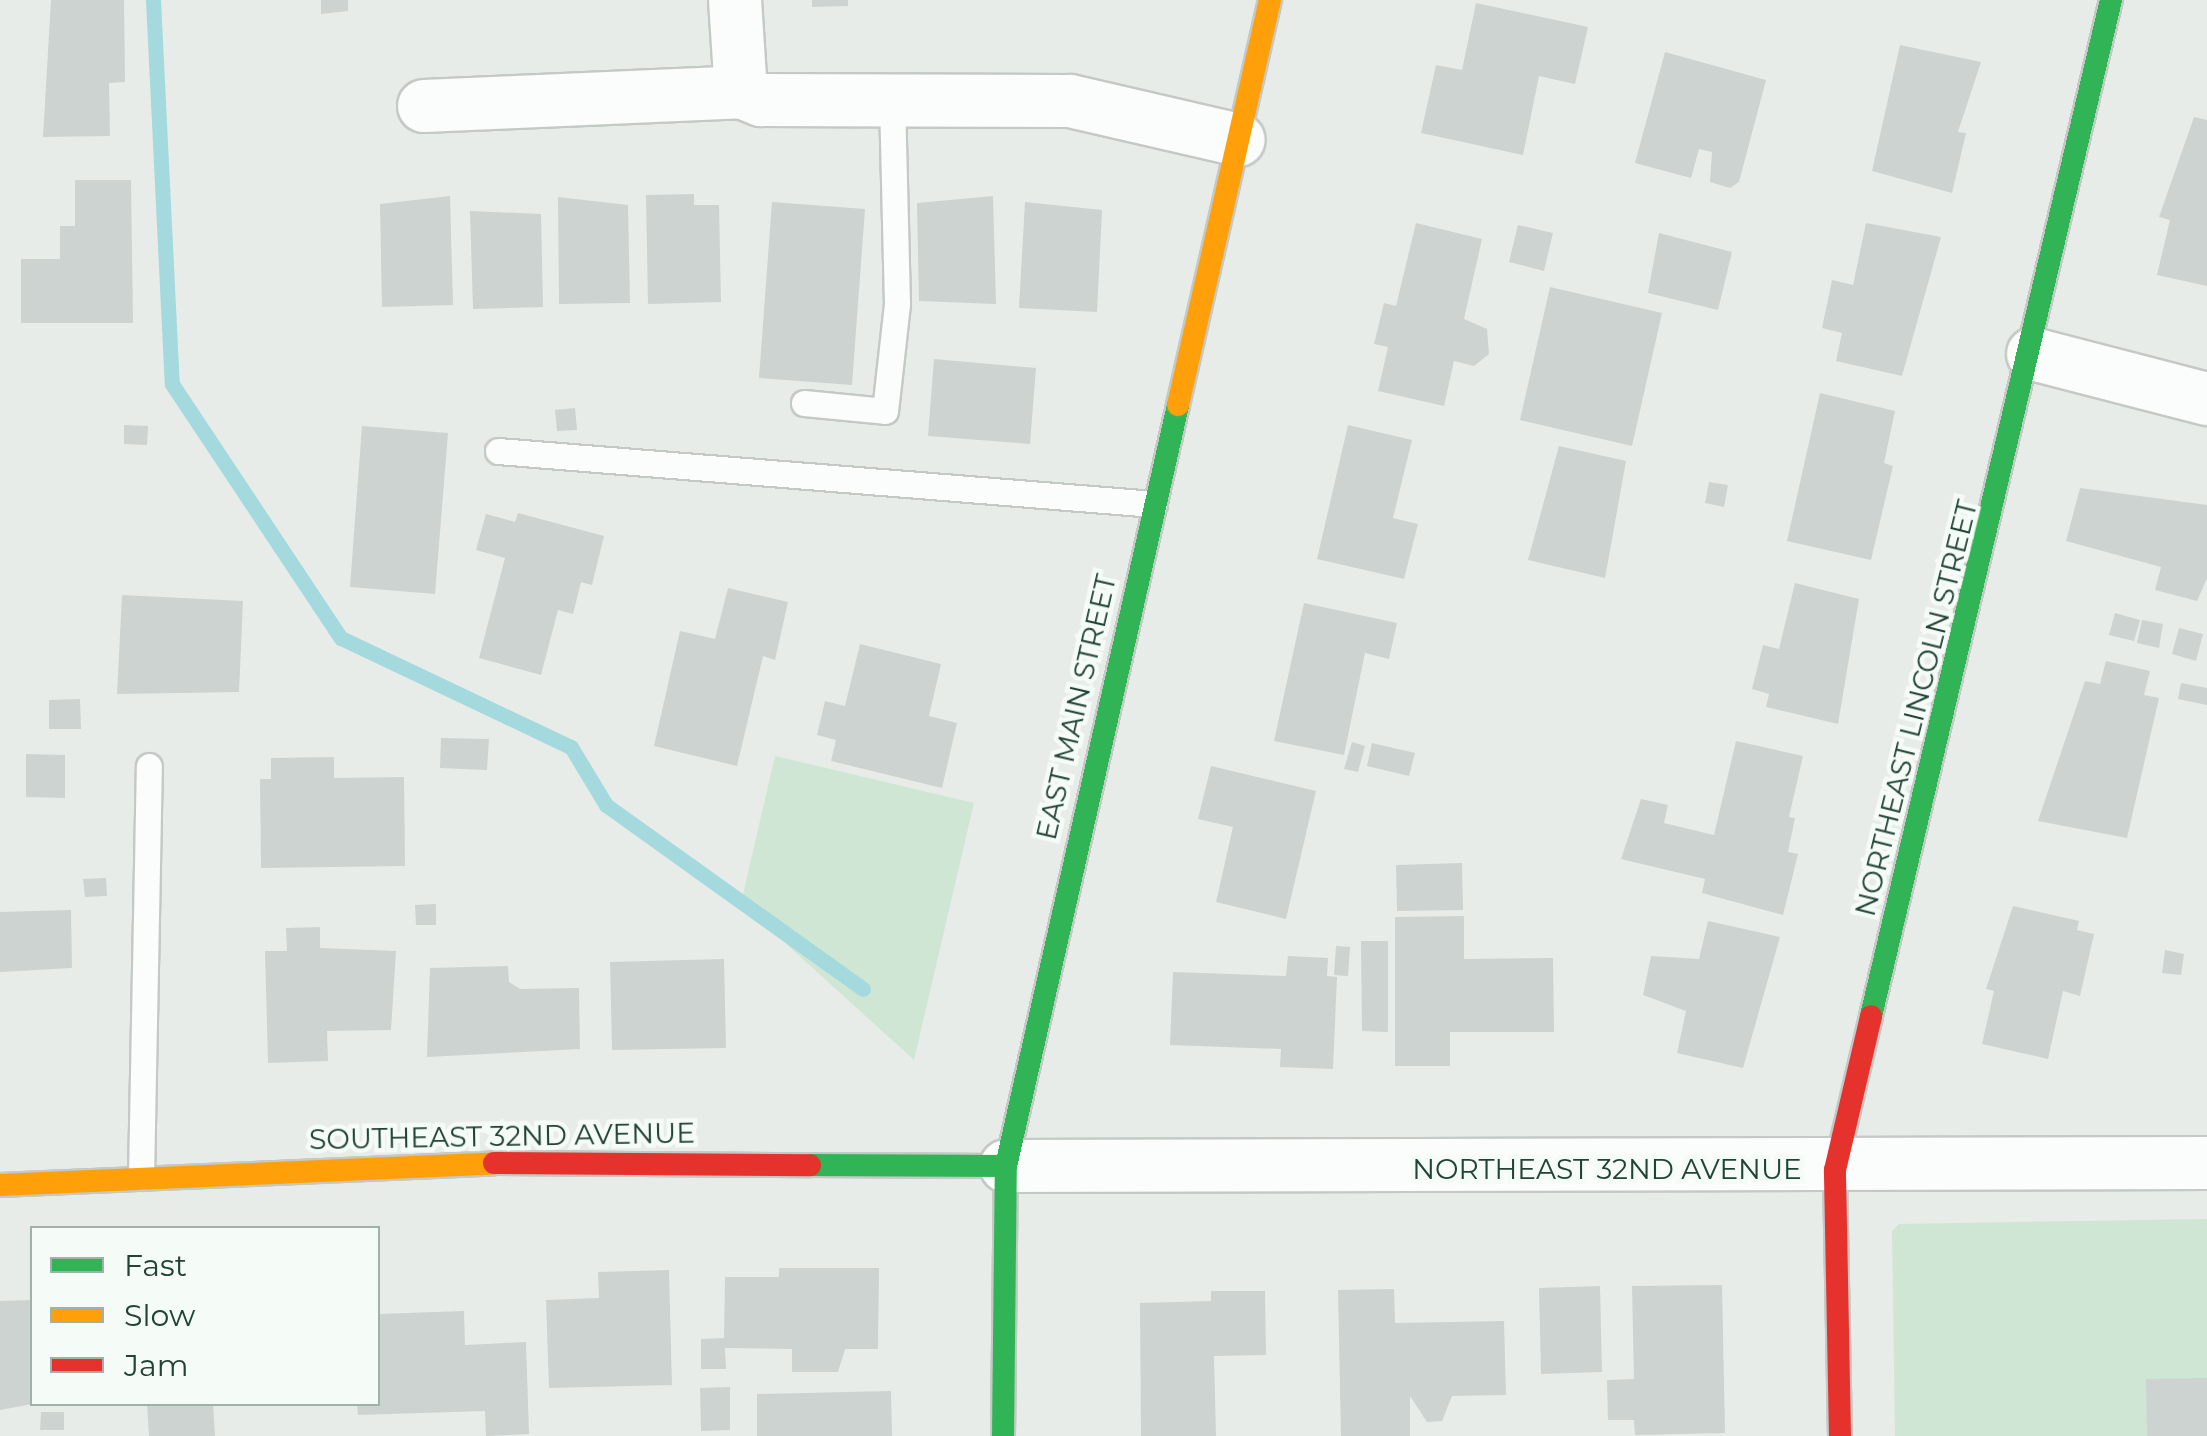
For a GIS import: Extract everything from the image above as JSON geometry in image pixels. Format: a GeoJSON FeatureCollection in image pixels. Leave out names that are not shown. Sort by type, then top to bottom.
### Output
{"type":"FeatureCollection","features":[{"type":"Feature","properties":{"kind":"main road","name":"EAST MAIN STREET"},"geometry":{"type":"LineString","coordinates":[[1002,1436],[1006,1166],[1270,0]]}},
{"type":"Feature","properties":{"kind":"main road","name":"NORTHEAST LINCOLN STREET"},"geometry":{"type":"LineString","coordinates":[[1840,1436],[1836,1170],[2033,354],[2112,0]]}},
{"type":"Feature","properties":{"kind":"main road","name":"SOUTHEAST 32ND AVENUE"},"geometry":{"type":"LineString","coordinates":[[0,1185],[436,1163],[1006,1166]]}},
{"type":"Feature","properties":{"kind":"street"},"geometry":{"type":"LineString","coordinates":[[735,0],[741,92]]}},
{"type":"Feature","properties":{"kind":"street"},"geometry":{"type":"LineString","coordinates":[[424,106],[741,92],[761,100],[1070,101],[1238,140]]}},
{"type":"Feature","properties":{"kind":"street"},"geometry":{"type":"LineString","coordinates":[[2033,354],[2207,399]]}},
{"type":"Feature","properties":{"kind":"street","name":"NORTHEAST 32ND AVENUE"},"geometry":{"type":"LineString","coordinates":[[1006,1166],[1836,1170],[2207,1164]]}},
{"type":"Feature","properties":{"kind":"lane"},"geometry":{"type":"LineString","coordinates":[[804,403],[884,412],[897,304],[892,99]]}},
{"type":"Feature","properties":{"kind":"lane"},"geometry":{"type":"LineString","coordinates":[[498,451],[1154,504]]}},
{"type":"Feature","properties":{"kind":"lane"},"geometry":{"type":"LineString","coordinates":[[141,1178],[150,766]]}},
{"type":"Feature","properties":{"kind":"green space"},"geometry":{"type":"Polygon","coordinates":[[[775,756],[974,803],[914,1060],[741,903],[775,756]]]}},
{"type":"Feature","properties":{"kind":"green space"},"geometry":{"type":"Polygon","coordinates":[[[2207,1219],[2207,1436],[1895,1436],[1892,1231],[1899,1224],[2207,1219]]]}},
{"type":"Feature","properties":{"kind":"building"},"geometry":{"type":"Polygon","coordinates":[[[51,0],[124,0],[125,82],[109,83],[110,136],[43,137],[51,0]]]}},
{"type":"Feature","properties":{"kind":"building"},"geometry":{"type":"Polygon","coordinates":[[[321,0],[348,0],[348,11],[321,14],[321,0]]]}},
{"type":"Feature","properties":{"kind":"building"},"geometry":{"type":"Polygon","coordinates":[[[812,0],[848,0],[848,6],[812,7],[812,0]]]}},
{"type":"Feature","properties":{"kind":"building"},"geometry":{"type":"Polygon","coordinates":[[[1476,3],[1588,27],[1575,84],[1539,76],[1523,155],[1421,133],[1436,65],[1462,70],[1476,3]]]}},
{"type":"Feature","properties":{"kind":"building"},"geometry":{"type":"Polygon","coordinates":[[[1900,45],[1981,62],[1958,132],[1966,133],[1952,193],[1872,171],[1900,45]]]}},
{"type":"Feature","properties":{"kind":"building"},"geometry":{"type":"Polygon","coordinates":[[[1665,52],[1766,80],[1739,182],[1730,188],[1710,182],[1712,152],[1699,149],[1691,178],[1635,163],[1665,52]]]}},
{"type":"Feature","properties":{"kind":"building"},"geometry":{"type":"Polygon","coordinates":[[[2194,117],[2207,120],[2207,286],[2157,275],[2170,220],[2159,217],[2194,117]]]}},
{"type":"Feature","properties":{"kind":"building"},"geometry":{"type":"Polygon","coordinates":[[[75,180],[131,180],[133,323],[21,323],[21,259],[60,259],[60,226],[75,226],[75,180]]]}},
{"type":"Feature","properties":{"kind":"building"},"geometry":{"type":"Polygon","coordinates":[[[694,194],[694,205],[719,205],[721,302],[648,304],[646,195],[694,194]]]}},
{"type":"Feature","properties":{"kind":"building"},"geometry":{"type":"Polygon","coordinates":[[[450,196],[453,305],[382,307],[380,204],[450,196]]]}},
{"type":"Feature","properties":{"kind":"building"},"geometry":{"type":"Polygon","coordinates":[[[993,196],[996,304],[919,301],[917,203],[993,196]]]}},
{"type":"Feature","properties":{"kind":"building"},"geometry":{"type":"Polygon","coordinates":[[[558,197],[628,205],[630,303],[559,304],[558,197]]]}},
{"type":"Feature","properties":{"kind":"building"},"geometry":{"type":"Polygon","coordinates":[[[772,202],[865,209],[852,385],[759,378],[772,202]]]}},
{"type":"Feature","properties":{"kind":"building"},"geometry":{"type":"Polygon","coordinates":[[[1025,202],[1102,210],[1097,312],[1019,308],[1025,202]]]}},
{"type":"Feature","properties":{"kind":"building"},"geometry":{"type":"Polygon","coordinates":[[[470,211],[541,214],[543,307],[473,309],[470,211]]]}},
{"type":"Feature","properties":{"kind":"building"},"geometry":{"type":"Polygon","coordinates":[[[1416,223],[1482,239],[1464,319],[1487,329],[1489,354],[1474,366],[1454,361],[1444,406],[1378,391],[1388,347],[1374,344],[1384,303],[1396,306],[1416,223]]]}},
{"type":"Feature","properties":{"kind":"building"},"geometry":{"type":"Polygon","coordinates":[[[1866,223],[1941,237],[1902,376],[1836,361],[1842,333],[1822,328],[1832,280],[1853,285],[1866,223]]]}},
{"type":"Feature","properties":{"kind":"building"},"geometry":{"type":"Polygon","coordinates":[[[1518,225],[1553,233],[1544,271],[1509,262],[1518,225]]]}},
{"type":"Feature","properties":{"kind":"building"},"geometry":{"type":"Polygon","coordinates":[[[1659,233],[1732,252],[1718,310],[1648,293],[1659,233]]]}},
{"type":"Feature","properties":{"kind":"building"},"geometry":{"type":"Polygon","coordinates":[[[1550,287],[1662,313],[1632,446],[1520,420],[1550,287]]]}},
{"type":"Feature","properties":{"kind":"building"},"geometry":{"type":"Polygon","coordinates":[[[934,359],[1036,368],[1030,444],[928,436],[934,359]]]}},
{"type":"Feature","properties":{"kind":"building"},"geometry":{"type":"Polygon","coordinates":[[[1820,393],[1895,411],[1884,463],[1893,466],[1871,560],[1787,541],[1820,393]]]}},
{"type":"Feature","properties":{"kind":"building"},"geometry":{"type":"Polygon","coordinates":[[[575,408],[577,430],[557,431],[555,410],[575,408]]]}},
{"type":"Feature","properties":{"kind":"building"},"geometry":{"type":"Polygon","coordinates":[[[124,425],[148,426],[147,445],[124,444],[124,425]]]}},
{"type":"Feature","properties":{"kind":"building"},"geometry":{"type":"Polygon","coordinates":[[[1348,425],[1412,440],[1393,518],[1418,524],[1404,579],[1317,559],[1348,425]]]}},
{"type":"Feature","properties":{"kind":"building"},"geometry":{"type":"Polygon","coordinates":[[[362,426],[448,433],[435,594],[350,587],[362,426]]]}},
{"type":"Feature","properties":{"kind":"building"},"geometry":{"type":"Polygon","coordinates":[[[1559,446],[1626,461],[1605,578],[1528,560],[1559,446]]]}},
{"type":"Feature","properties":{"kind":"building"},"geometry":{"type":"Polygon","coordinates":[[[1709,482],[1728,485],[1724,507],[1705,503],[1709,482]]]}},
{"type":"Feature","properties":{"kind":"building"},"geometry":{"type":"Polygon","coordinates":[[[2080,488],[2207,505],[2207,578],[2197,601],[2155,590],[2161,567],[2066,541],[2080,488]]]}},
{"type":"Feature","properties":{"kind":"building"},"geometry":{"type":"Polygon","coordinates":[[[518,513],[604,536],[592,585],[581,582],[573,614],[558,610],[541,675],[479,658],[505,558],[476,550],[486,514],[515,522],[518,513]]]}},
{"type":"Feature","properties":{"kind":"building"},"geometry":{"type":"Polygon","coordinates":[[[1795,583],[1859,599],[1838,724],[1766,707],[1769,694],[1752,689],[1763,645],[1779,649],[1795,583]]]}},
{"type":"Feature","properties":{"kind":"building"},"geometry":{"type":"Polygon","coordinates":[[[728,588],[788,602],[775,660],[763,656],[737,766],[654,746],[680,631],[715,639],[728,588]]]}},
{"type":"Feature","properties":{"kind":"building"},"geometry":{"type":"Polygon","coordinates":[[[122,595],[243,601],[239,692],[117,694],[122,595]]]}},
{"type":"Feature","properties":{"kind":"building"},"geometry":{"type":"Polygon","coordinates":[[[1304,603],[1397,623],[1389,659],[1365,653],[1344,755],[1274,741],[1304,603]]]}},
{"type":"Feature","properties":{"kind":"building"},"geometry":{"type":"Polygon","coordinates":[[[2115,613],[2140,620],[2134,641],[2109,635],[2115,613]]]}},
{"type":"Feature","properties":{"kind":"building"},"geometry":{"type":"Polygon","coordinates":[[[2142,620],[2163,624],[2159,648],[2137,643],[2142,620]]]}},
{"type":"Feature","properties":{"kind":"building"},"geometry":{"type":"Polygon","coordinates":[[[2179,628],[2203,634],[2196,661],[2172,654],[2179,628]]]}},
{"type":"Feature","properties":{"kind":"building"},"geometry":{"type":"Polygon","coordinates":[[[860,644],[941,664],[929,716],[957,723],[942,788],[831,761],[836,740],[817,735],[825,701],[845,706],[860,644]]]}},
{"type":"Feature","properties":{"kind":"building"},"geometry":{"type":"Polygon","coordinates":[[[2106,661],[2150,671],[2144,695],[2159,698],[2127,838],[2038,821],[2085,681],[2100,684],[2106,661]]]}},
{"type":"Feature","properties":{"kind":"building"},"geometry":{"type":"Polygon","coordinates":[[[2181,683],[2207,688],[2207,705],[2178,699],[2181,683]]]}},
{"type":"Feature","properties":{"kind":"building"},"geometry":{"type":"Polygon","coordinates":[[[80,699],[81,729],[49,729],[49,700],[80,699]]]}},
{"type":"Feature","properties":{"kind":"building"},"geometry":{"type":"Polygon","coordinates":[[[441,738],[489,739],[487,770],[440,768],[441,738]]]}},
{"type":"Feature","properties":{"kind":"building"},"geometry":{"type":"Polygon","coordinates":[[[1736,741],[1803,756],[1789,817],[1795,818],[1788,852],[1798,854],[1783,915],[1702,893],[1705,879],[1621,859],[1641,799],[1668,805],[1664,823],[1714,835],[1736,741]]]}},
{"type":"Feature","properties":{"kind":"building"},"geometry":{"type":"Polygon","coordinates":[[[1352,742],[1365,746],[1358,772],[1344,769],[1352,742]]]}},
{"type":"Feature","properties":{"kind":"building"},"geometry":{"type":"Polygon","coordinates":[[[1372,743],[1415,753],[1409,776],[1367,766],[1372,743]]]}},
{"type":"Feature","properties":{"kind":"building"},"geometry":{"type":"Polygon","coordinates":[[[26,754],[65,755],[65,798],[26,797],[26,754]]]}},
{"type":"Feature","properties":{"kind":"building"},"geometry":{"type":"Polygon","coordinates":[[[334,757],[334,778],[404,777],[405,866],[261,868],[260,779],[271,779],[271,758],[334,757]]]}},
{"type":"Feature","properties":{"kind":"building"},"geometry":{"type":"Polygon","coordinates":[[[1211,766],[1316,791],[1286,919],[1216,902],[1233,827],[1198,819],[1211,766]]]}},
{"type":"Feature","properties":{"kind":"building"},"geometry":{"type":"Polygon","coordinates":[[[1462,863],[1463,910],[1397,911],[1396,865],[1462,863]]]}},
{"type":"Feature","properties":{"kind":"building"},"geometry":{"type":"Polygon","coordinates":[[[106,878],[107,896],[85,897],[83,879],[106,878]]]}},
{"type":"Feature","properties":{"kind":"building"},"geometry":{"type":"Polygon","coordinates":[[[436,904],[436,925],[416,925],[415,905],[436,904]]]}},
{"type":"Feature","properties":{"kind":"building"},"geometry":{"type":"Polygon","coordinates":[[[2013,906],[2079,921],[2077,930],[2094,934],[2080,996],[2063,991],[2048,1059],[1982,1044],[1994,991],[1986,989],[2013,906]]]}},
{"type":"Feature","properties":{"kind":"building"},"geometry":{"type":"Polygon","coordinates":[[[71,910],[72,968],[0,972],[0,912],[71,910]]]}},
{"type":"Feature","properties":{"kind":"building"},"geometry":{"type":"Polygon","coordinates":[[[1464,916],[1464,959],[1553,958],[1554,1032],[1450,1032],[1450,1066],[1395,1066],[1395,917],[1464,916]]]}},
{"type":"Feature","properties":{"kind":"building"},"geometry":{"type":"Polygon","coordinates":[[[1708,921],[1780,937],[1743,1068],[1677,1053],[1686,1011],[1643,995],[1651,956],[1699,959],[1708,921]]]}},
{"type":"Feature","properties":{"kind":"building"},"geometry":{"type":"Polygon","coordinates":[[[320,927],[320,948],[396,951],[391,1030],[327,1031],[328,1061],[268,1063],[265,951],[287,951],[286,928],[320,927]]]}},
{"type":"Feature","properties":{"kind":"building"},"geometry":{"type":"Polygon","coordinates":[[[1361,941],[1388,941],[1388,1032],[1362,1031],[1361,941]]]}},
{"type":"Feature","properties":{"kind":"building"},"geometry":{"type":"Polygon","coordinates":[[[1336,946],[1350,947],[1348,976],[1334,975],[1336,946]]]}},
{"type":"Feature","properties":{"kind":"building"},"geometry":{"type":"Polygon","coordinates":[[[2165,950],[2184,954],[2181,975],[2162,973],[2165,950]]]}},
{"type":"Feature","properties":{"kind":"building"},"geometry":{"type":"Polygon","coordinates":[[[1288,956],[1328,958],[1327,976],[1337,977],[1333,1069],[1280,1067],[1281,1049],[1170,1045],[1173,972],[1286,976],[1288,956]]]}},
{"type":"Feature","properties":{"kind":"building"},"geometry":{"type":"Polygon","coordinates":[[[724,959],[726,1048],[612,1050],[610,962],[724,959]]]}},
{"type":"Feature","properties":{"kind":"building"},"geometry":{"type":"Polygon","coordinates":[[[508,966],[509,982],[520,989],[579,988],[580,1049],[427,1057],[430,968],[508,966]]]}},
{"type":"Feature","properties":{"kind":"building"},"geometry":{"type":"Polygon","coordinates":[[[779,1268],[879,1268],[878,1349],[845,1349],[838,1372],[792,1372],[792,1349],[725,1348],[726,1369],[701,1369],[701,1339],[724,1338],[725,1277],[779,1277],[779,1268]]]}},
{"type":"Feature","properties":{"kind":"building"},"geometry":{"type":"Polygon","coordinates":[[[669,1270],[672,1385],[549,1388],[546,1300],[599,1298],[598,1272],[669,1270]]]}},
{"type":"Feature","properties":{"kind":"building"},"geometry":{"type":"Polygon","coordinates":[[[1722,1285],[1725,1433],[1635,1435],[1634,1420],[1608,1420],[1607,1380],[1634,1379],[1632,1286],[1722,1285]]]}},
{"type":"Feature","properties":{"kind":"building"},"geometry":{"type":"Polygon","coordinates":[[[1600,1286],[1602,1372],[1541,1374],[1539,1288],[1600,1286]]]}},
{"type":"Feature","properties":{"kind":"building"},"geometry":{"type":"Polygon","coordinates":[[[1394,1289],[1395,1323],[1504,1321],[1506,1395],[1452,1396],[1442,1421],[1427,1422],[1410,1396],[1410,1436],[1341,1436],[1338,1290],[1394,1289]]]}},
{"type":"Feature","properties":{"kind":"building"},"geometry":{"type":"Polygon","coordinates":[[[1211,1291],[1265,1291],[1266,1355],[1214,1356],[1216,1436],[1141,1436],[1140,1303],[1211,1301],[1211,1291]]]}},
{"type":"Feature","properties":{"kind":"building"},"geometry":{"type":"Polygon","coordinates":[[[30,1300],[30,1404],[0,1410],[0,1301],[30,1300]]]}},
{"type":"Feature","properties":{"kind":"building"},"geometry":{"type":"Polygon","coordinates":[[[464,1311],[465,1345],[526,1342],[529,1434],[486,1436],[485,1411],[358,1415],[357,1406],[380,1406],[380,1314],[464,1311]]]}},
{"type":"Feature","properties":{"kind":"building"},"geometry":{"type":"Polygon","coordinates":[[[2207,1378],[2207,1436],[2147,1436],[2146,1379],[2207,1378]]]}},
{"type":"Feature","properties":{"kind":"building"},"geometry":{"type":"Polygon","coordinates":[[[730,1387],[730,1430],[701,1431],[700,1388],[730,1387]]]}},
{"type":"Feature","properties":{"kind":"building"},"geometry":{"type":"Polygon","coordinates":[[[891,1391],[892,1436],[757,1436],[757,1394],[891,1391]]]}},
{"type":"Feature","properties":{"kind":"building"},"geometry":{"type":"Polygon","coordinates":[[[147,1406],[213,1406],[215,1436],[149,1436],[147,1406]]]}},
{"type":"Feature","properties":{"kind":"building"},"geometry":{"type":"Polygon","coordinates":[[[41,1412],[64,1412],[64,1430],[40,1430],[41,1412]]]}},
{"type":"Feature","properties":{"kind":"waterway"},"geometry":{"type":"LineString","coordinates":[[153,0],[172,384],[341,638],[571,747],[606,805],[863,989]]}},
{"type":"Feature","properties":{"kind":"traffic: fast"},"geometry":{"type":"LineString","coordinates":[[1871,1016],[2111,0]]}},
{"type":"Feature","properties":{"kind":"traffic: fast"},"geometry":{"type":"LineString","coordinates":[[1003,1436],[1006,1166],[1178,405]]}},
{"type":"Feature","properties":{"kind":"traffic: fast"},"geometry":{"type":"LineString","coordinates":[[810,1165],[1006,1166]]}},
{"type":"Feature","properties":{"kind":"traffic: slow"},"geometry":{"type":"LineString","coordinates":[[1178,405],[1270,0]]}},
{"type":"Feature","properties":{"kind":"traffic: slow"},"geometry":{"type":"LineString","coordinates":[[0,1185],[494,1163]]}},
{"type":"Feature","properties":{"kind":"traffic: jam"},"geometry":{"type":"LineString","coordinates":[[1840,1436],[1835,1170],[1871,1016]]}},
{"type":"Feature","properties":{"kind":"traffic: jam"},"geometry":{"type":"LineString","coordinates":[[494,1163],[810,1165]]}}]}
